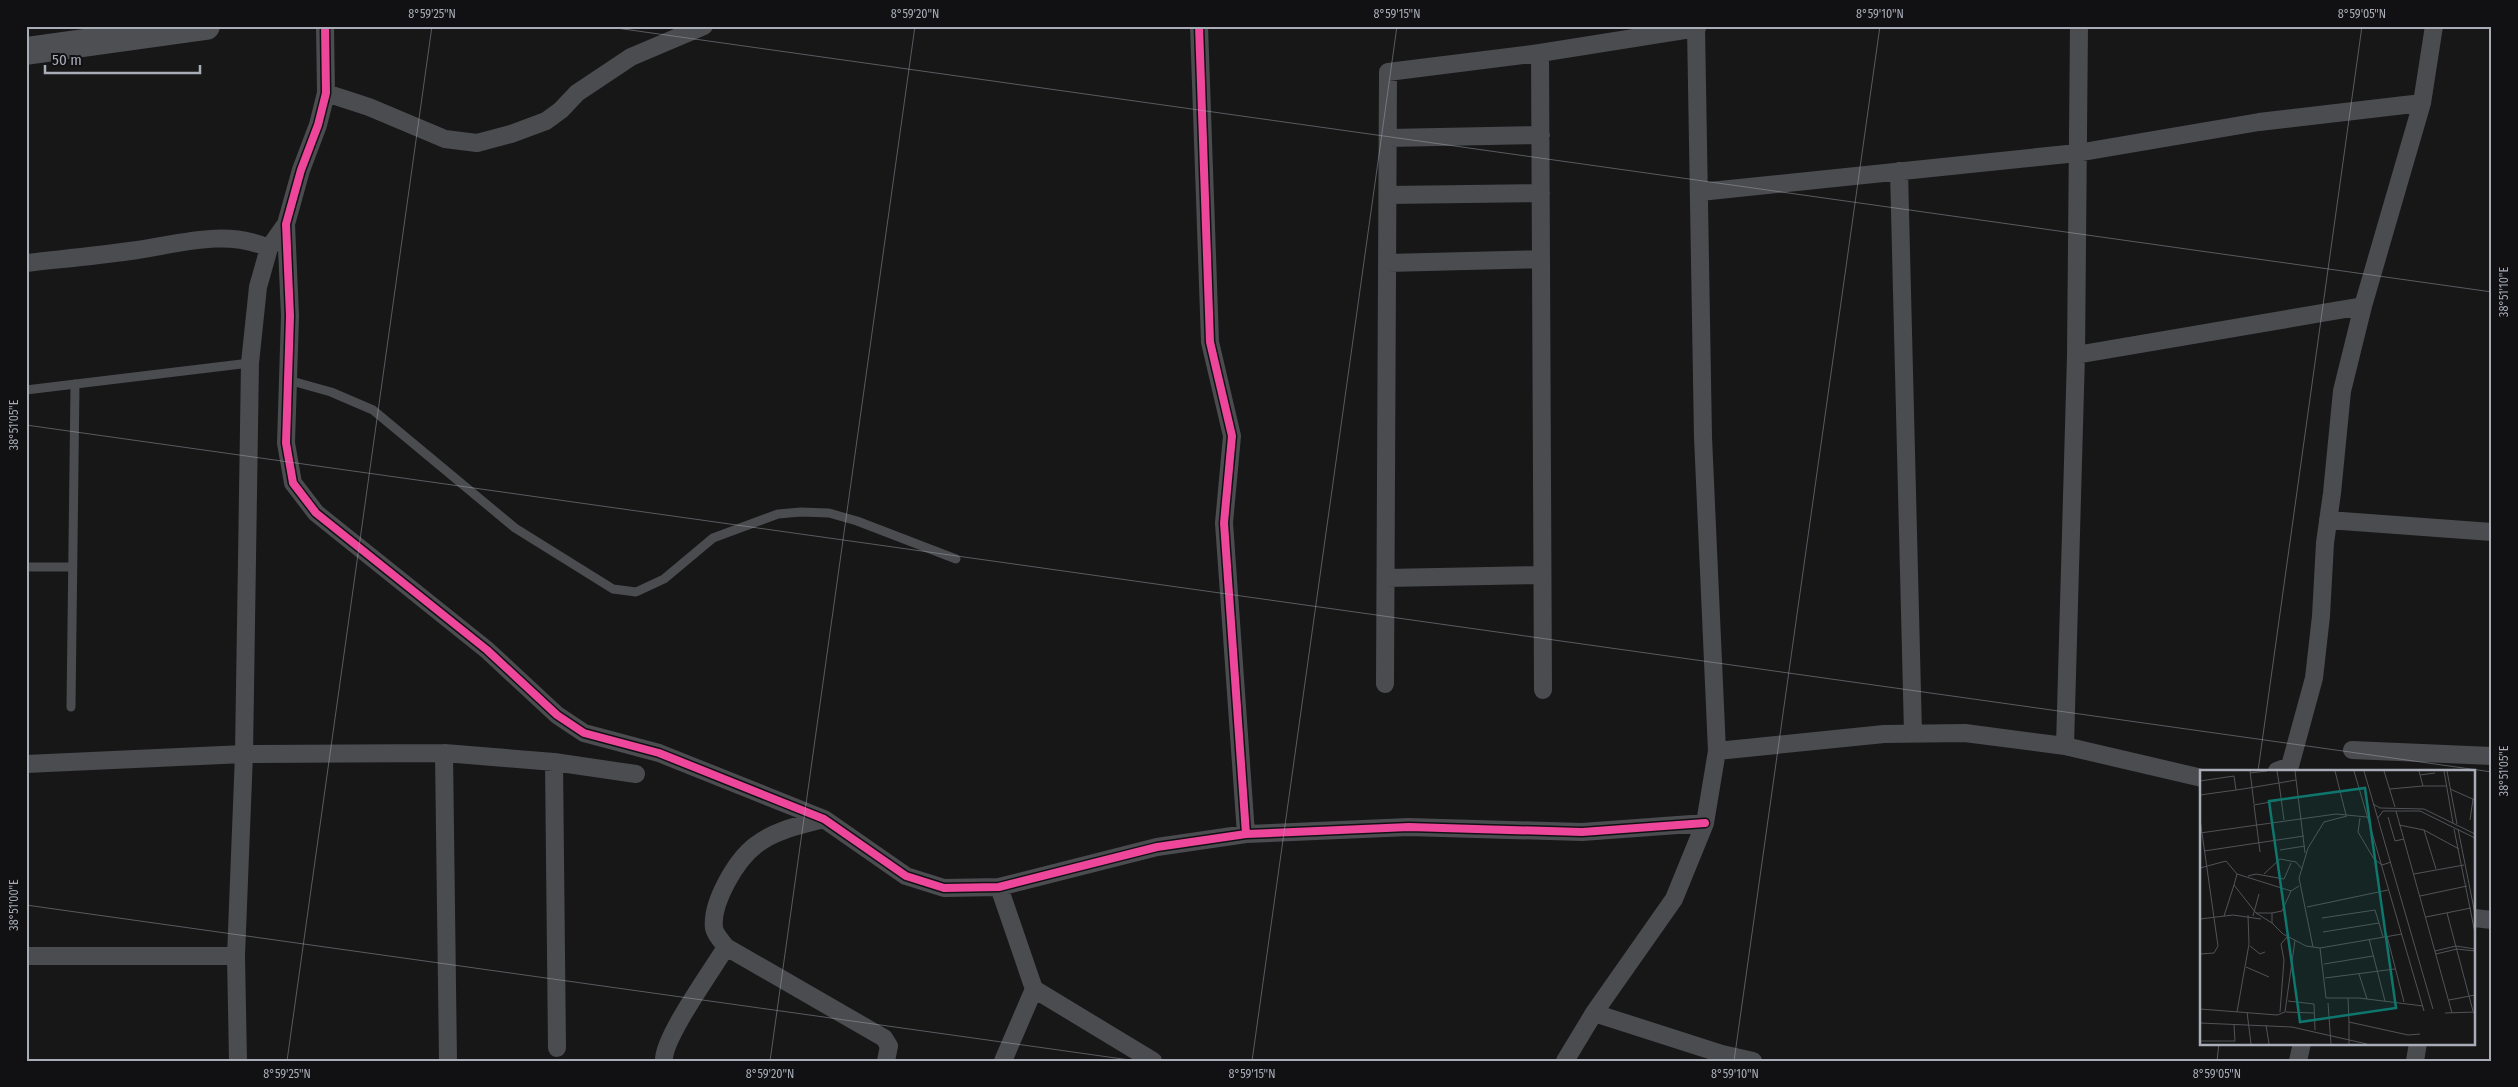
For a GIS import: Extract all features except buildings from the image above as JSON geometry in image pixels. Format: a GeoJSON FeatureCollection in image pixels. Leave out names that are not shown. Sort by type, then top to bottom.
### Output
{"type":"FeatureCollection","features":[{"type":"Feature","properties":{"kind":"main road"},"geometry":{"type":"LineString","coordinates":[[26,51],[206,26]]}},
{"type":"Feature","properties":{"kind":"street"},"geometry":{"type":"LineString","coordinates":[[325,26],[326,94],[318,125],[301,170],[286,224],[290,316],[286,443],[293,482],[316,513],[487,650],[557,715],[584,733],[659,753],[824,819],[906,876],[944,888],[998,887],[1157,847],[1246,834],[1409,826],[1582,832],[1705,823]]}},
{"type":"Feature","properties":{"kind":"street"},"geometry":{"type":"LineString","coordinates":[[326,94],[369,107],[445,140],[478,143],[511,134],[546,121],[561,110],[577,93],[631,57],[704,26]]}},
{"type":"Feature","properties":{"kind":"street"},"geometry":{"type":"LineString","coordinates":[[1199,26],[1210,342],[1232,436],[1224,523],[1246,834]]}},
{"type":"Feature","properties":{"kind":"street"},"geometry":{"type":"LineString","coordinates":[[2065,746],[2076,355],[2079,26]]}},
{"type":"Feature","properties":{"kind":"street"},"geometry":{"type":"LineString","coordinates":[[2280,770],[2290,766],[2314,678],[2342,391],[2363,306],[2422,104],[2434,26]]}},
{"type":"Feature","properties":{"kind":"street"},"geometry":{"type":"LineString","coordinates":[[1385,684],[1388,72],[1540,53],[1696,27],[1703,437],[1717,751],[1705,823],[1674,899],[1594,1013],[1565,1061]]}},
{"type":"Feature","properties":{"kind":"street"},"geometry":{"type":"LineString","coordinates":[[1540,53],[1543,690]]}},
{"type":"Feature","properties":{"kind":"street"},"geometry":{"type":"LineString","coordinates":[[1700,192],[2077,153],[2259,122],[2422,104]]}},
{"type":"Feature","properties":{"kind":"street"},"geometry":{"type":"LineString","coordinates":[[1388,138],[1540,135]]}},
{"type":"Feature","properties":{"kind":"street"},"geometry":{"type":"LineString","coordinates":[[1900,171],[1913,733]]}},
{"type":"Feature","properties":{"kind":"street"},"geometry":{"type":"LineString","coordinates":[[1388,195],[1541,193]]}},
{"type":"Feature","properties":{"kind":"street"},"geometry":{"type":"LineString","coordinates":[[238,1061],[236,956],[244,754],[250,363],[258,287],[269,248],[286,224]]}},
{"type":"Feature","properties":{"kind":"street"},"geometry":{"type":"LineString","coordinates":[[26,263],[129,252],[218,238],[252,241],[269,248]]}},
{"type":"Feature","properties":{"kind":"street"},"geometry":{"type":"LineString","coordinates":[[1387,263],[1541,259]]}},
{"type":"Feature","properties":{"kind":"street"},"geometry":{"type":"LineString","coordinates":[[2076,355],[2363,306]]}},
{"type":"Feature","properties":{"kind":"street"},"geometry":{"type":"LineString","coordinates":[[2328,520],[2492,532]]}},
{"type":"Feature","properties":{"kind":"street"},"geometry":{"type":"LineString","coordinates":[[1386,578],[1542,575]]}},
{"type":"Feature","properties":{"kind":"street"},"geometry":{"type":"LineString","coordinates":[[1717,751],[1913,733],[1965,733],[2065,746],[2200,778]]}},
{"type":"Feature","properties":{"kind":"street"},"geometry":{"type":"LineString","coordinates":[[2352,750],[2492,756]]}},
{"type":"Feature","properties":{"kind":"street"},"geometry":{"type":"LineString","coordinates":[[444,753],[448,1061]]}},
{"type":"Feature","properties":{"kind":"street"},"geometry":{"type":"LineString","coordinates":[[26,764],[244,754],[444,753],[554,762],[636,774]]}},
{"type":"Feature","properties":{"kind":"street"},"geometry":{"type":"LineString","coordinates":[[554,762],[557,1048]]}},
{"type":"Feature","properties":{"kind":"street"},"geometry":{"type":"LineString","coordinates":[[824,819],[779,832],[756,845],[742,859],[725,884],[714,913],[714,930],[726,947],[884,1038],[889,1046],[886,1061]]}},
{"type":"Feature","properties":{"kind":"street"},"geometry":{"type":"LineString","coordinates":[[998,887],[1034,989],[1152,1061]]}},
{"type":"Feature","properties":{"kind":"street"},"geometry":{"type":"LineString","coordinates":[[2476,918],[2492,920]]}},
{"type":"Feature","properties":{"kind":"street"},"geometry":{"type":"LineString","coordinates":[[664,1061],[664,1054],[677,1026],[726,947]]}},
{"type":"Feature","properties":{"kind":"street"},"geometry":{"type":"LineString","coordinates":[[26,956],[236,956]]}},
{"type":"Feature","properties":{"kind":"street"},"geometry":{"type":"LineString","coordinates":[[1003,1061],[1034,989]]}},
{"type":"Feature","properties":{"kind":"street"},"geometry":{"type":"LineString","coordinates":[[1594,1013],[1722,1054],[1753,1061]]}},
{"type":"Feature","properties":{"kind":"street"},"geometry":{"type":"LineString","coordinates":[[2298,1061],[2302,1044]]}},
{"type":"Feature","properties":{"kind":"street"},"geometry":{"type":"LineString","coordinates":[[2415,1061],[2418,1044]]}},
{"type":"Feature","properties":{"kind":"lane"},"geometry":{"type":"LineString","coordinates":[[26,390],[250,363]]}},
{"type":"Feature","properties":{"kind":"lane"},"geometry":{"type":"LineString","coordinates":[[288,380],[331,392],[373,410],[515,528],[613,589],[636,592],[664,579],[713,538],[778,514],[794,512],[830,513],[956,559]]}},
{"type":"Feature","properties":{"kind":"lane"},"geometry":{"type":"LineString","coordinates":[[71,707],[75,384]]}},
{"type":"Feature","properties":{"kind":"lane"},"geometry":{"type":"LineString","coordinates":[[26,567],[73,566]]}},
{"type":"Feature","properties":{"kind":"cycle path"},"geometry":{"type":"LineString","coordinates":[[325,26],[326,93],[318,125],[301,170],[286,224],[290,316],[286,443],[293,483],[316,513],[487,650],[557,715],[584,733],[659,753],[824,819],[906,876],[944,888],[999,887],[1157,847],[1246,834],[1409,827],[1582,832],[1705,823]]}},
{"type":"Feature","properties":{"kind":"cycle path"},"geometry":{"type":"LineString","coordinates":[[1199,26],[1210,342],[1232,436],[1224,523],[1246,834]]}}]}
